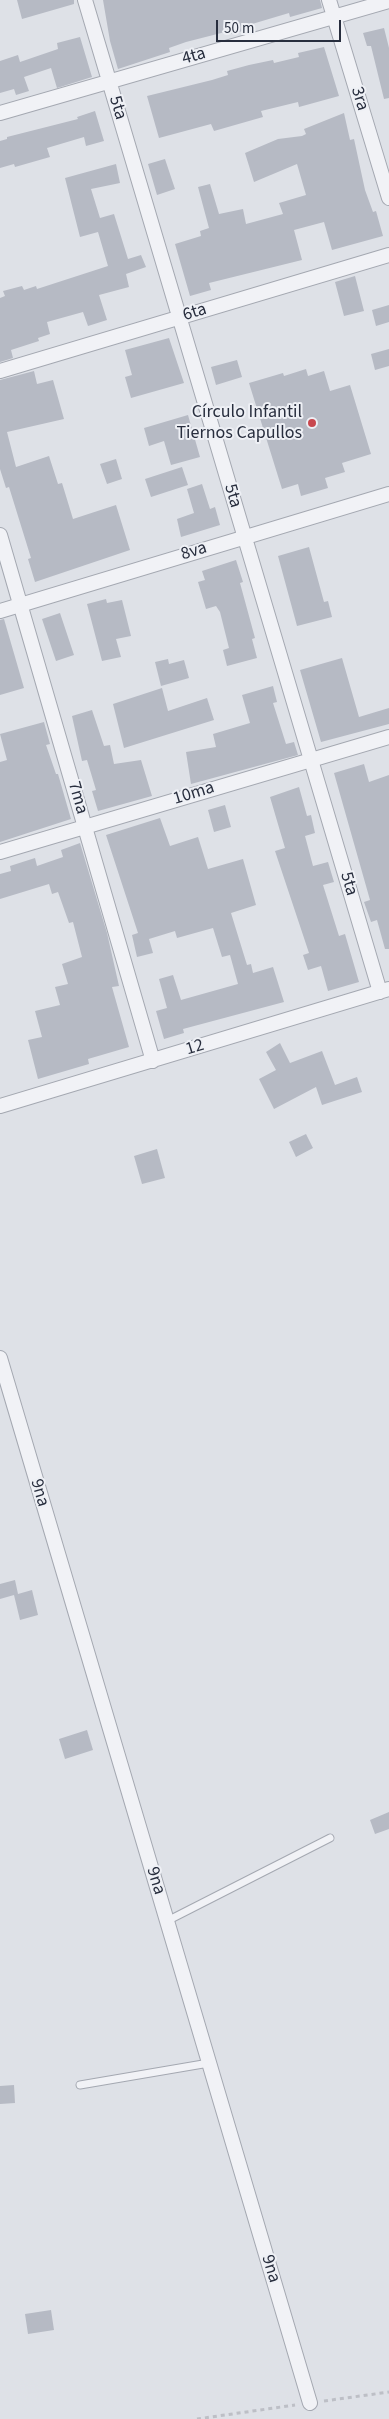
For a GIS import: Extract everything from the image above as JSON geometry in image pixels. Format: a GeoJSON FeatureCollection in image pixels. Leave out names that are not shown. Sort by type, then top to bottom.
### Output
{"type":"FeatureCollection","features":[{"type":"Feature","properties":{"kind":"street","name":"5ta"},"geometry":{"type":"LineString","coordinates":[[85,0],[311,760],[384,991]]}},
{"type":"Feature","properties":{"kind":"street","name":"3ra"},"geometry":{"type":"LineString","coordinates":[[329,0],[389,198]]}},
{"type":"Feature","properties":{"kind":"street","name":"4ta"},"geometry":{"type":"LineString","coordinates":[[0,114],[389,1]]}},
{"type":"Feature","properties":{"kind":"street","name":"6ta"},"geometry":{"type":"LineString","coordinates":[[0,371],[389,255]]}},
{"type":"Feature","properties":{"kind":"street","name":"8va"},"geometry":{"type":"LineString","coordinates":[[0,611],[389,494]]}},
{"type":"Feature","properties":{"kind":"street","name":"7ma"},"geometry":{"type":"LineString","coordinates":[[0,535],[153,1061]]}},
{"type":"Feature","properties":{"kind":"street","name":"10ma"},"geometry":{"type":"LineString","coordinates":[[0,852],[389,737]]}},
{"type":"Feature","properties":{"kind":"street","name":"12"},"geometry":{"type":"LineString","coordinates":[[0,1106],[384,991]]}},
{"type":"Feature","properties":{"kind":"street","name":"9na"},"geometry":{"type":"LineString","coordinates":[[0,1358],[310,2403]]}},
{"type":"Feature","properties":{"kind":"lane"},"geometry":{"type":"LineString","coordinates":[[167,1921],[330,1838]]}},
{"type":"Feature","properties":{"kind":"lane"},"geometry":{"type":"LineString","coordinates":[[80,2084],[209,2062]]}},
{"type":"Feature","properties":{"kind":"path"},"geometry":{"type":"LineString","coordinates":[[197,2419],[389,2392]]}},
{"type":"Feature","properties":{"kind":"building"},"geometry":{"type":"Polygon","coordinates":[[[17,0],[74,0],[74,4],[22,19],[17,0]]]}},
{"type":"Feature","properties":{"kind":"building"},"geometry":{"type":"Polygon","coordinates":[[[103,0],[320,0],[322,8],[290,17],[289,13],[242,27],[243,31],[230,34],[229,31],[186,42],[169,48],[170,52],[118,69],[110,41],[103,0]]]}},
{"type":"Feature","properties":{"kind":"building"},"geometry":{"type":"Polygon","coordinates":[[[384,28],[389,48],[389,98],[384,99],[371,46],[367,46],[363,33],[384,28]]]}},
{"type":"Feature","properties":{"kind":"building"},"geometry":{"type":"Polygon","coordinates":[[[80,37],[92,77],[57,88],[51,68],[24,77],[29,91],[16,95],[14,89],[0,93],[0,61],[18,55],[20,62],[58,49],[57,43],[80,37]]]}},
{"type":"Feature","properties":{"kind":"building"},"geometry":{"type":"Polygon","coordinates":[[[324,47],[339,96],[299,107],[298,102],[261,111],[263,117],[214,131],[211,124],[159,138],[147,96],[212,80],[228,75],[227,71],[249,65],[273,60],[274,63],[299,57],[298,53],[324,47]]]}},
{"type":"Feature","properties":{"kind":"building"},"geometry":{"type":"Polygon","coordinates":[[[95,111],[104,141],[86,146],[84,137],[47,148],[50,157],[15,167],[14,164],[0,168],[0,141],[7,139],[7,137],[78,119],[77,117],[95,111]]]}},
{"type":"Feature","properties":{"kind":"building"},"geometry":{"type":"Polygon","coordinates":[[[344,113],[350,140],[354,139],[365,190],[373,212],[376,211],[383,236],[332,250],[324,222],[294,230],[302,260],[209,283],[211,290],[190,296],[175,244],[201,236],[200,231],[209,228],[198,187],[210,184],[219,214],[243,209],[246,224],[283,214],[279,203],[306,195],[297,164],[254,182],[245,153],[278,139],[302,136],[306,134],[304,129],[344,113]]]}},
{"type":"Feature","properties":{"kind":"building"},"geometry":{"type":"Polygon","coordinates":[[[165,159],[175,189],[157,195],[148,164],[165,159]]]}},
{"type":"Feature","properties":{"kind":"building"},"geometry":{"type":"Polygon","coordinates":[[[116,164],[120,183],[91,189],[100,218],[114,214],[128,259],[141,255],[146,267],[126,274],[129,287],[99,295],[107,320],[88,326],[83,312],[47,322],[50,334],[38,338],[39,341],[11,350],[13,358],[0,362],[0,298],[5,296],[3,291],[22,286],[24,290],[36,286],[37,289],[108,266],[98,232],[80,237],[65,178],[116,164]]]}},
{"type":"Feature","properties":{"kind":"building"},"geometry":{"type":"Polygon","coordinates":[[[355,276],[364,311],[344,316],[335,282],[355,276]]]}},
{"type":"Feature","properties":{"kind":"building"},"geometry":{"type":"Polygon","coordinates":[[[389,305],[389,322],[376,326],[372,310],[389,305]]]}},
{"type":"Feature","properties":{"kind":"building"},"geometry":{"type":"Polygon","coordinates":[[[169,338],[184,383],[131,398],[125,377],[132,375],[125,350],[169,338]]]}},
{"type":"Feature","properties":{"kind":"building"},"geometry":{"type":"Polygon","coordinates":[[[389,349],[389,366],[375,370],[371,354],[389,349]]]}},
{"type":"Feature","properties":{"kind":"building"},"geometry":{"type":"Polygon","coordinates":[[[237,360],[242,377],[216,385],[211,367],[237,360]]]}},
{"type":"Feature","properties":{"kind":"building","name":"Círculo Infantil Tiernos Capullos"},"geometry":{"type":"Polygon","coordinates":[[[306,369],[308,376],[324,371],[330,391],[350,385],[371,454],[342,463],[345,472],[325,478],[328,488],[301,496],[298,484],[282,489],[249,383],[283,373],[284,376],[306,369]]]}},
{"type":"Feature","properties":{"kind":"building"},"geometry":{"type":"Polygon","coordinates":[[[34,371],[37,384],[53,380],[64,419],[7,432],[16,467],[49,456],[58,484],[62,483],[73,519],[116,505],[130,550],[35,582],[28,559],[31,558],[9,487],[6,488],[0,469],[0,380],[34,371]]]}},
{"type":"Feature","properties":{"kind":"building"},"geometry":{"type":"Polygon","coordinates":[[[188,415],[200,457],[171,465],[164,441],[149,446],[144,428],[188,415]]]}},
{"type":"Feature","properties":{"kind":"building"},"geometry":{"type":"Polygon","coordinates":[[[116,459],[122,479],[107,484],[100,464],[116,459]]]}},
{"type":"Feature","properties":{"kind":"building"},"geometry":{"type":"Polygon","coordinates":[[[182,467],[188,485],[151,497],[145,479],[182,467]]]}},
{"type":"Feature","properties":{"kind":"building"},"geometry":{"type":"Polygon","coordinates":[[[202,484],[210,509],[215,507],[220,525],[181,537],[177,519],[194,513],[187,489],[202,484]]]}},
{"type":"Feature","properties":{"kind":"building"},"geometry":{"type":"Polygon","coordinates":[[[309,547],[324,602],[328,601],[332,617],[297,626],[278,556],[309,547]]]}},
{"type":"Feature","properties":{"kind":"building"},"geometry":{"type":"Polygon","coordinates":[[[236,560],[243,582],[240,583],[255,638],[252,639],[257,658],[227,666],[223,650],[229,648],[220,612],[216,606],[206,609],[198,582],[205,580],[202,571],[236,560]]]}},
{"type":"Feature","properties":{"kind":"building"},"geometry":{"type":"Polygon","coordinates":[[[106,599],[107,603],[122,600],[131,636],[116,639],[121,657],[102,661],[87,604],[106,599]]]}},
{"type":"Feature","properties":{"kind":"building"},"geometry":{"type":"Polygon","coordinates":[[[60,613],[74,655],[56,661],[42,619],[60,613]]]}},
{"type":"Feature","properties":{"kind":"building"},"geometry":{"type":"Polygon","coordinates":[[[4,619],[24,688],[0,695],[0,620],[4,619]]]}},
{"type":"Feature","properties":{"kind":"building"},"geometry":{"type":"Polygon","coordinates":[[[342,658],[359,717],[389,708],[389,724],[321,742],[300,670],[342,658]]]}},
{"type":"Feature","properties":{"kind":"building"},"geometry":{"type":"Polygon","coordinates":[[[168,659],[169,664],[184,660],[189,678],[161,686],[155,662],[168,659]]]}},
{"type":"Feature","properties":{"kind":"building"},"geometry":{"type":"Polygon","coordinates":[[[273,686],[277,702],[273,703],[286,744],[294,742],[298,755],[191,784],[186,752],[216,747],[213,734],[250,723],[242,695],[273,686]]]}},
{"type":"Feature","properties":{"kind":"building"},"geometry":{"type":"Polygon","coordinates":[[[162,688],[168,711],[207,698],[214,720],[124,748],[113,704],[162,688]]]}},
{"type":"Feature","properties":{"kind":"building"},"geometry":{"type":"Polygon","coordinates":[[[92,710],[104,746],[110,745],[114,764],[141,760],[152,796],[98,811],[92,791],[96,790],[87,760],[82,761],[72,716],[92,710]]]}},
{"type":"Feature","properties":{"kind":"building"},"geometry":{"type":"Polygon","coordinates":[[[44,722],[50,744],[46,745],[56,774],[58,774],[71,819],[0,842],[0,762],[7,760],[0,734],[44,722]]]}},
{"type":"Feature","properties":{"kind":"building"},"geometry":{"type":"Polygon","coordinates":[[[364,764],[369,782],[389,775],[389,949],[385,949],[377,920],[371,922],[364,902],[370,900],[334,773],[364,764]]]}},
{"type":"Feature","properties":{"kind":"building"},"geometry":{"type":"Polygon","coordinates":[[[299,787],[307,816],[311,815],[315,833],[305,836],[313,866],[328,862],[334,882],[323,885],[339,936],[345,934],[359,982],[328,991],[321,966],[308,970],[303,955],[309,953],[275,851],[285,848],[270,797],[299,787]]]}},
{"type":"Feature","properties":{"kind":"building"},"geometry":{"type":"Polygon","coordinates":[[[225,805],[231,827],[214,832],[208,810],[225,805]]]}},
{"type":"Feature","properties":{"kind":"building"},"geometry":{"type":"Polygon","coordinates":[[[160,818],[170,846],[198,837],[208,869],[243,859],[256,905],[231,913],[247,965],[251,964],[253,973],[273,967],[284,1002],[183,1029],[184,1033],[164,1039],[156,1011],[167,1008],[159,979],[173,975],[181,1000],[238,984],[230,955],[222,957],[213,928],[177,938],[175,931],[149,939],[153,953],[137,957],[132,935],[138,933],[106,835],[160,818]]]}},
{"type":"Feature","properties":{"kind":"building"},"geometry":{"type":"Polygon","coordinates":[[[80,843],[107,933],[119,986],[112,987],[129,1047],[88,1059],[89,1064],[38,1079],[28,1040],[42,1037],[35,1011],[60,1005],[55,987],[68,984],[62,964],[82,957],[73,922],[69,923],[58,892],[52,894],[49,884],[0,899],[0,874],[11,871],[10,866],[35,858],[37,866],[63,857],[61,850],[80,843]]]}},
{"type":"Feature","properties":{"kind":"building"},"geometry":{"type":"Polygon","coordinates":[[[280,1043],[290,1063],[322,1051],[335,1085],[357,1077],[362,1092],[322,1105],[316,1087],[274,1109],[259,1079],[276,1070],[266,1052],[280,1043]]]}},
{"type":"Feature","properties":{"kind":"building"},"geometry":{"type":"Polygon","coordinates":[[[306,1134],[313,1148],[296,1157],[289,1142],[306,1134]]]}},
{"type":"Feature","properties":{"kind":"building"},"geometry":{"type":"Polygon","coordinates":[[[157,1149],[165,1178],[142,1184],[134,1156],[157,1149]]]}},
{"type":"Feature","properties":{"kind":"building"},"geometry":{"type":"Polygon","coordinates":[[[15,1580],[18,1594],[32,1590],[38,1615],[20,1620],[14,1595],[0,1599],[0,1584],[15,1580]]]}},
{"type":"Feature","properties":{"kind":"building"},"geometry":{"type":"Polygon","coordinates":[[[87,1730],[93,1750],[65,1759],[59,1739],[87,1730]]]}},
{"type":"Feature","properties":{"kind":"building"},"geometry":{"type":"Polygon","coordinates":[[[389,1812],[389,1829],[375,1834],[370,1820],[389,1812]]]}},
{"type":"Feature","properties":{"kind":"building"},"geometry":{"type":"Polygon","coordinates":[[[14,2085],[15,2103],[0,2104],[0,2086],[14,2085]]]}},
{"type":"Feature","properties":{"kind":"building"},"geometry":{"type":"Polygon","coordinates":[[[51,2310],[54,2330],[28,2334],[25,2314],[51,2310]]]}},
{"type":"Feature","properties":{"kind":"place","name":"Círculo Infantil Tiernos Capullos"},"geometry":{"type":"Point","coordinates":[312,423]}}]}
